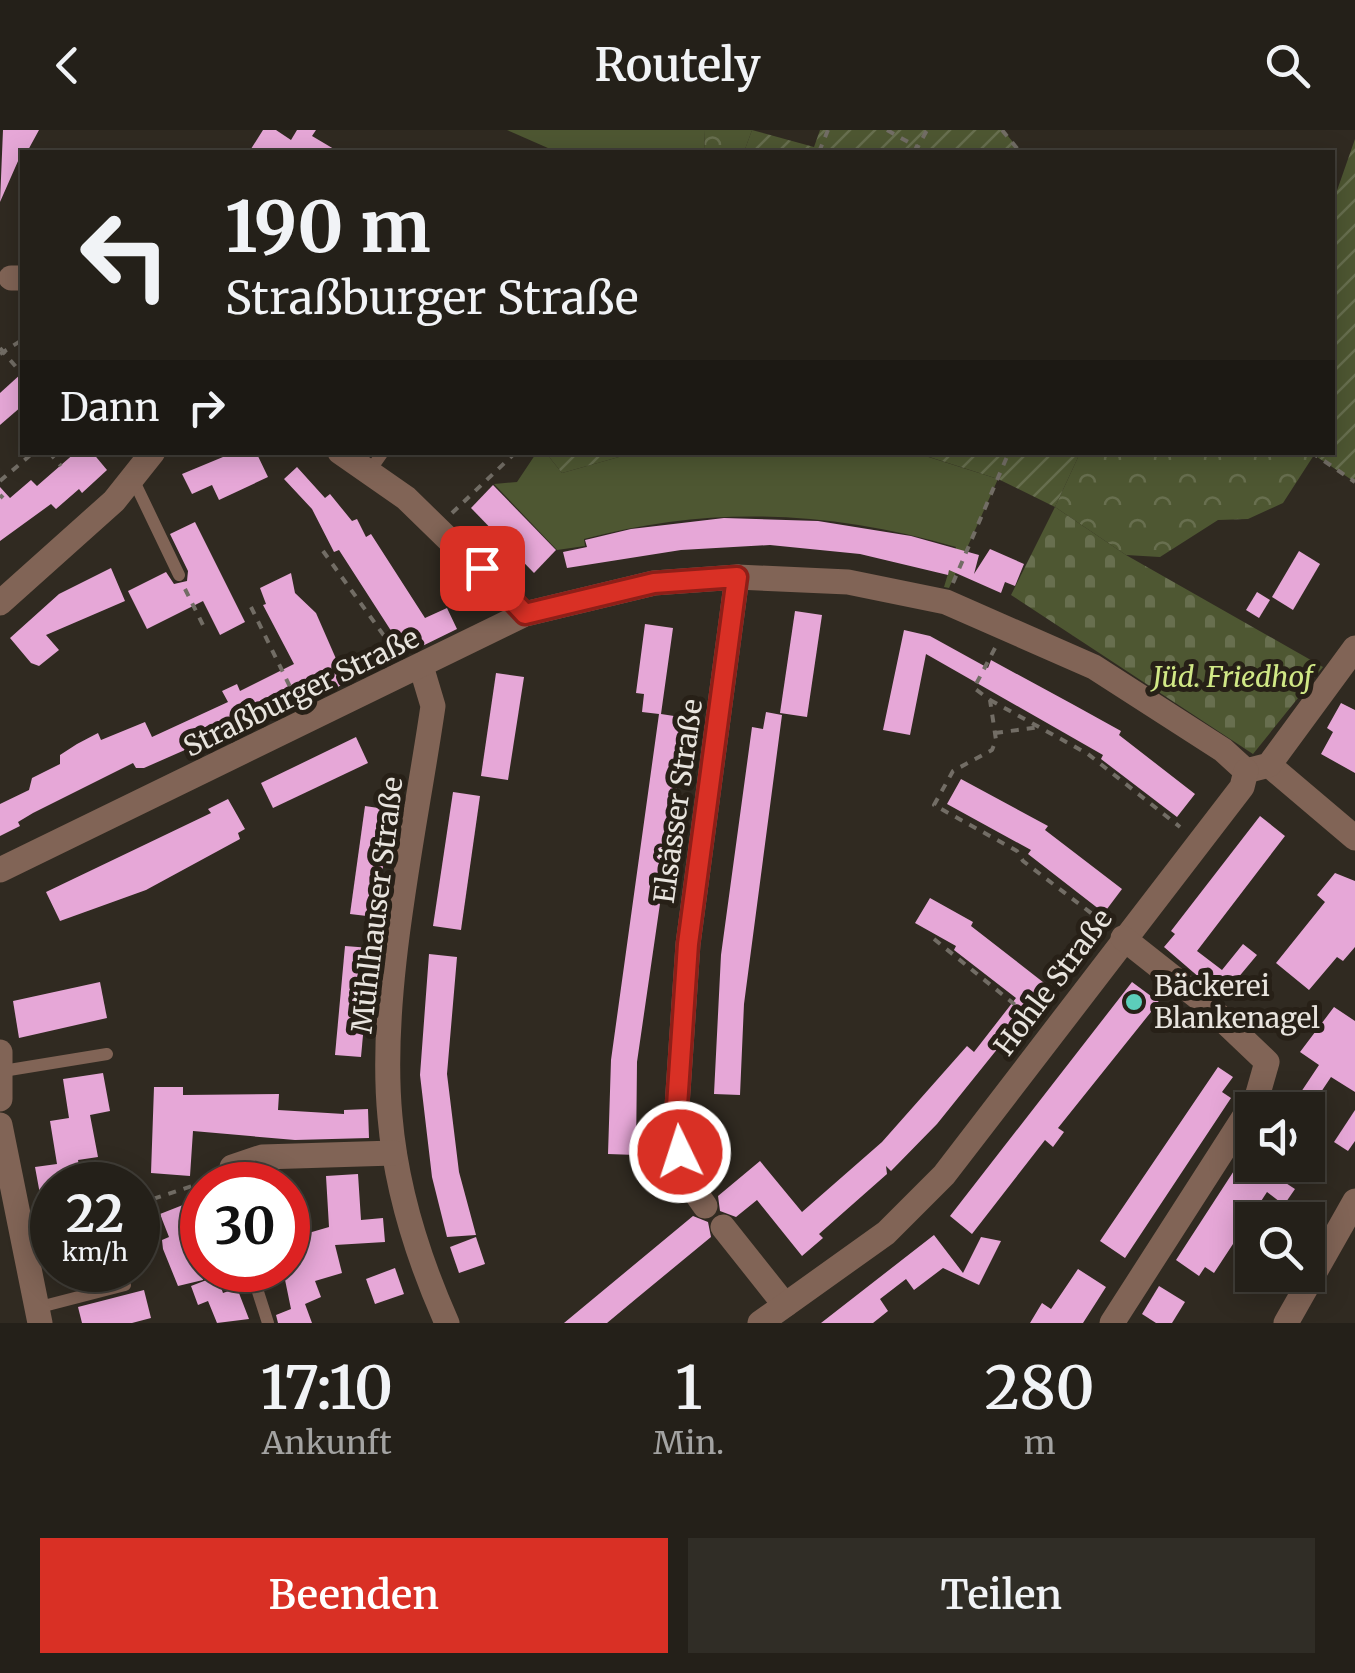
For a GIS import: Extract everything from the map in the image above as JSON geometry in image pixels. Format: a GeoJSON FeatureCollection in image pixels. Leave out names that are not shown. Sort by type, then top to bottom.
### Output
{"type":"FeatureCollection","features":[{"type":"Feature","properties":{"kind":"street"},"geometry":{"type":"LineString","coordinates":[[0,603],[114,501],[150,455]]}},
{"type":"Feature","properties":{"kind":"street"},"geometry":{"type":"LineString","coordinates":[[351,455],[376,462],[525,614]]}},
{"type":"Feature","properties":{"kind":"street","name":"Straßburger Straße"},"geometry":{"type":"LineString","coordinates":[[0,870],[525,614],[654,583],[737,577],[848,582],[946,602],[1007,625],[1094,667],[1257,768],[1355,838]]}},
{"type":"Feature","properties":{"kind":"street","name":"Elsässer Straße"},"geometry":{"type":"LineString","coordinates":[[705,1206],[688,1182],[676,1121],[688,944],[737,577]]}},
{"type":"Feature","properties":{"kind":"street","name":"Hohle Straße"},"geometry":{"type":"LineString","coordinates":[[774,1317],[911,1211],[976,1134],[1257,768],[1353,654]]}},
{"type":"Feature","properties":{"kind":"street","name":"Mühlhauser Straße"},"geometry":{"type":"LineString","coordinates":[[414,670],[433,706],[390,1013],[388,1066],[394,1154],[418,1249],[446,1323]]}},
{"type":"Feature","properties":{"kind":"street"},"geometry":{"type":"LineString","coordinates":[[1112,1323],[1257,1097],[1267,1062],[1204,1002],[1123,938]]}},
{"type":"Feature","properties":{"kind":"street"},"geometry":{"type":"LineString","coordinates":[[0,1100],[2,1062]]}},
{"type":"Feature","properties":{"kind":"street"},"geometry":{"type":"LineString","coordinates":[[0,1126],[38,1315]]}},
{"type":"Feature","properties":{"kind":"street"},"geometry":{"type":"LineString","coordinates":[[254,1162],[262,1157],[394,1154]]}},
{"type":"Feature","properties":{"kind":"street"},"geometry":{"type":"LineString","coordinates":[[1286,1323],[1355,1202]]}},
{"type":"Feature","properties":{"kind":"street"},"geometry":{"type":"LineString","coordinates":[[722,1228],[774,1317]]}},
{"type":"Feature","properties":{"kind":"lane"},"geometry":{"type":"LineString","coordinates":[[133,478],[179,575]]}},
{"type":"Feature","properties":{"kind":"lane"},"geometry":{"type":"LineString","coordinates":[[2,1062],[107,1054]]}},
{"type":"Feature","properties":{"kind":"lane"},"geometry":{"type":"LineString","coordinates":[[38,1315],[105,1292]]}},
{"type":"Feature","properties":{"kind":"lane"},"geometry":{"type":"LineString","coordinates":[[258,1292],[268,1323]]}},
{"type":"Feature","properties":{"kind":"path"},"geometry":{"type":"LineString","coordinates":[[888,130],[916,150],[927,130]]}},
{"type":"Feature","properties":{"kind":"path"},"geometry":{"type":"LineString","coordinates":[[1002,130],[1018,150]]}},
{"type":"Feature","properties":{"kind":"path"},"geometry":{"type":"LineString","coordinates":[[1,352],[20,372]]}},
{"type":"Feature","properties":{"kind":"path"},"geometry":{"type":"LineString","coordinates":[[0,481],[30,455]]}},
{"type":"Feature","properties":{"kind":"path"},"geometry":{"type":"LineString","coordinates":[[52,455],[61,466]]}},
{"type":"Feature","properties":{"kind":"path"},"geometry":{"type":"LineString","coordinates":[[438,527],[513,455]]}},
{"type":"Feature","properties":{"kind":"path"},"geometry":{"type":"LineString","coordinates":[[946,602],[1008,455]]}},
{"type":"Feature","properties":{"kind":"path"},"geometry":{"type":"LineString","coordinates":[[1315,455],[1355,482]]}},
{"type":"Feature","properties":{"kind":"path"},"geometry":{"type":"LineString","coordinates":[[324,551],[414,670]]}},
{"type":"Feature","properties":{"kind":"path"},"geometry":{"type":"LineString","coordinates":[[179,575],[205,629]]}},
{"type":"Feature","properties":{"kind":"path"},"geometry":{"type":"LineString","coordinates":[[250,607],[308,723]]}},
{"type":"Feature","properties":{"kind":"path"},"geometry":{"type":"LineString","coordinates":[[1007,625],[974,688],[1088,754],[1200,842]]}},
{"type":"Feature","properties":{"kind":"path"},"geometry":{"type":"LineString","coordinates":[[990,700],[995,733],[992,750],[953,771],[934,806],[1017,850],[1023,861],[1123,938]]}},
{"type":"Feature","properties":{"kind":"path"},"geometry":{"type":"LineString","coordinates":[[995,733],[1040,728]]}},
{"type":"Feature","properties":{"kind":"path"},"geometry":{"type":"LineString","coordinates":[[934,939],[1050,1033]]}},
{"type":"Feature","properties":{"kind":"green space"},"geometry":{"type":"Polygon","coordinates":[[[507,130],[704,130],[705,150],[552,150],[507,130]]]}},
{"type":"Feature","properties":{"kind":"green space"},"geometry":{"type":"Polygon","coordinates":[[[704,130],[752,130],[745,150],[705,150],[704,130]]]}},
{"type":"Feature","properties":{"kind":"green space"},"geometry":{"type":"Polygon","coordinates":[[[752,130],[814,147],[820,130],[1003,130],[1019,150],[745,150],[752,130]]]}},
{"type":"Feature","properties":{"kind":"green space"},"geometry":{"type":"Polygon","coordinates":[[[1355,139],[1355,482],[1314,455],[1335,455],[1335,196],[1355,139]]]}},
{"type":"Feature","properties":{"kind":"green space"},"geometry":{"type":"Polygon","coordinates":[[[535,455],[548,455],[562,473],[626,455],[922,455],[998,479],[949,588],[944,587],[956,547],[817,520],[725,517],[678,521],[584,539],[585,546],[557,550],[494,484],[517,482],[535,455]]]}},
{"type":"Feature","properties":{"kind":"green space"},"geometry":{"type":"Polygon","coordinates":[[[548,455],[626,455],[562,473],[548,455]]]}},
{"type":"Feature","properties":{"kind":"green space"},"geometry":{"type":"Polygon","coordinates":[[[923,455],[1079,455],[1055,507],[998,479],[923,455]]]}},
{"type":"Feature","properties":{"kind":"green space"},"geometry":{"type":"Polygon","coordinates":[[[1079,455],[1314,455],[1283,503],[1248,519],[1218,520],[1160,557],[1126,555],[1055,507],[1079,455]]]}},
{"type":"Feature","properties":{"kind":"green space","name":"Jüd. Friedhof"},"geometry":{"type":"Polygon","coordinates":[[[1055,507],[1126,555],[1323,667],[1253,754],[1011,595],[1055,507]]]}},
{"type":"Feature","properties":{"kind":"building"},"geometry":{"type":"Polygon","coordinates":[[[3,130],[39,130],[28,150],[20,150],[0,202],[3,130]]]}},
{"type":"Feature","properties":{"kind":"building"},"geometry":{"type":"Polygon","coordinates":[[[263,130],[276,130],[291,140],[297,130],[316,130],[312,136],[336,150],[250,150],[263,130]]]}},
{"type":"Feature","properties":{"kind":"building"},"geometry":{"type":"Polygon","coordinates":[[[20,375],[20,408],[0,425],[0,393],[20,375]]]}},
{"type":"Feature","properties":{"kind":"building"},"geometry":{"type":"Polygon","coordinates":[[[73,455],[94,455],[107,470],[82,493],[79,489],[56,509],[51,504],[0,541],[0,487],[10,498],[31,480],[37,486],[73,455]]]}},
{"type":"Feature","properties":{"kind":"building"},"geometry":{"type":"Polygon","coordinates":[[[228,455],[257,455],[268,477],[219,500],[212,485],[192,494],[182,474],[228,455]]]}},
{"type":"Feature","properties":{"kind":"building"},"geometry":{"type":"Polygon","coordinates":[[[297,467],[325,498],[330,494],[352,521],[357,519],[366,537],[371,534],[425,618],[447,608],[457,629],[406,654],[339,550],[334,552],[312,509],[284,479],[297,467]]]}},
{"type":"Feature","properties":{"kind":"building"},"geometry":{"type":"Polygon","coordinates":[[[493,485],[556,550],[534,573],[471,508],[493,485]]]}},
{"type":"Feature","properties":{"kind":"building"},"geometry":{"type":"Polygon","coordinates":[[[724,518],[818,521],[911,536],[979,555],[974,574],[990,549],[1024,564],[1015,586],[1005,582],[1001,593],[949,570],[948,575],[860,554],[770,545],[681,550],[567,568],[563,552],[587,547],[585,540],[631,529],[724,518]]]}},
{"type":"Feature","properties":{"kind":"building"},"geometry":{"type":"Polygon","coordinates":[[[195,522],[245,622],[220,635],[203,601],[147,629],[128,591],[166,572],[174,584],[187,581],[188,571],[170,534],[195,522]]]}},
{"type":"Feature","properties":{"kind":"building"},"geometry":{"type":"Polygon","coordinates":[[[1299,551],[1320,564],[1293,610],[1272,597],[1299,551]]]}},
{"type":"Feature","properties":{"kind":"building"},"geometry":{"type":"Polygon","coordinates":[[[111,568],[125,601],[46,635],[59,650],[39,666],[31,663],[10,638],[59,594],[111,568]]]}},
{"type":"Feature","properties":{"kind":"building"},"geometry":{"type":"Polygon","coordinates":[[[291,573],[295,593],[316,613],[337,661],[350,655],[360,676],[309,701],[304,691],[209,738],[214,748],[198,755],[194,746],[144,768],[136,768],[133,763],[33,813],[18,822],[20,826],[0,836],[0,804],[29,790],[32,778],[60,764],[60,755],[77,744],[98,733],[101,740],[145,722],[152,737],[228,702],[222,691],[237,684],[240,691],[294,664],[263,605],[266,604],[260,588],[291,573]]]}},
{"type":"Feature","properties":{"kind":"building"},"geometry":{"type":"Polygon","coordinates":[[[1257,592],[1270,600],[1259,618],[1246,610],[1257,592]]]}},
{"type":"Feature","properties":{"kind":"building"},"geometry":{"type":"Polygon","coordinates":[[[795,611],[822,615],[807,717],[780,713],[795,611]]]}},
{"type":"Feature","properties":{"kind":"building"},"geometry":{"type":"Polygon","coordinates":[[[645,624],[673,628],[661,714],[687,718],[637,1062],[636,1155],[608,1154],[611,1060],[659,714],[642,712],[644,694],[636,693],[645,624]]]}},
{"type":"Feature","properties":{"kind":"building"},"geometry":{"type":"Polygon","coordinates":[[[904,630],[930,636],[988,668],[991,660],[1121,731],[1119,735],[1195,794],[1177,817],[1101,759],[1103,755],[926,654],[910,735],[883,730],[904,630]]]}},
{"type":"Feature","properties":{"kind":"building"},"geometry":{"type":"Polygon","coordinates":[[[496,673],[524,677],[508,780],[481,776],[496,673]]]}},
{"type":"Feature","properties":{"kind":"building"},"geometry":{"type":"Polygon","coordinates":[[[1341,703],[1355,710],[1355,773],[1321,754],[1333,732],[1327,728],[1341,703]]]}},
{"type":"Feature","properties":{"kind":"building"},"geometry":{"type":"Polygon","coordinates":[[[766,712],[782,715],[744,1004],[740,1095],[714,1094],[721,955],[752,727],[763,729],[766,712]]]}},
{"type":"Feature","properties":{"kind":"building"},"geometry":{"type":"Polygon","coordinates":[[[356,737],[368,763],[273,808],[261,783],[356,737]]]}},
{"type":"Feature","properties":{"kind":"building"},"geometry":{"type":"Polygon","coordinates":[[[961,779],[1048,826],[1045,830],[1122,889],[1104,913],[1028,854],[1031,850],[947,804],[961,779]]]}},
{"type":"Feature","properties":{"kind":"building"},"geometry":{"type":"Polygon","coordinates":[[[453,792],[480,796],[461,930],[433,926],[453,792]]]}},
{"type":"Feature","properties":{"kind":"building"},"geometry":{"type":"Polygon","coordinates":[[[228,799],[245,829],[238,833],[240,839],[146,890],[60,921],[46,892],[211,813],[208,809],[228,799]]]}},
{"type":"Feature","properties":{"kind":"building"},"geometry":{"type":"Polygon","coordinates":[[[365,806],[392,810],[375,917],[350,914],[365,806]]]}},
{"type":"Feature","properties":{"kind":"building"},"geometry":{"type":"Polygon","coordinates":[[[1260,816],[1285,836],[1197,951],[1222,970],[1243,944],[1257,955],[1222,997],[1164,947],[1175,934],[1171,931],[1260,816]]]}},
{"type":"Feature","properties":{"kind":"building"},"geometry":{"type":"Polygon","coordinates":[[[1335,873],[1355,881],[1355,947],[1343,961],[1337,957],[1309,990],[1276,963],[1325,902],[1317,895],[1335,873]]]}},
{"type":"Feature","properties":{"kind":"building"},"geometry":{"type":"Polygon","coordinates":[[[930,898],[973,922],[971,926],[1048,986],[937,1124],[891,1171],[886,1166],[887,1174],[819,1234],[823,1238],[802,1256],[757,1200],[736,1217],[720,1211],[718,1196],[760,1161],[802,1212],[882,1142],[967,1046],[974,1052],[1016,998],[954,950],[956,946],[915,923],[930,898]]]}},
{"type":"Feature","properties":{"kind":"building"},"geometry":{"type":"Polygon","coordinates":[[[345,946],[371,948],[361,1057],[335,1055],[345,946]]]}},
{"type":"Feature","properties":{"kind":"building"},"geometry":{"type":"Polygon","coordinates":[[[429,954],[457,957],[447,1074],[459,1172],[476,1235],[447,1237],[432,1177],[420,1075],[429,954]]]}},
{"type":"Feature","properties":{"kind":"building"},"geometry":{"type":"Polygon","coordinates":[[[100,982],[107,1018],[19,1038],[13,1001],[100,982]]]}},
{"type":"Feature","properties":{"kind":"building"},"geometry":{"type":"Polygon","coordinates":[[[1132,982],[1159,1002],[1058,1128],[1064,1132],[1053,1147],[1045,1140],[972,1234],[950,1216],[1132,982]]]}},
{"type":"Feature","properties":{"kind":"building"},"geometry":{"type":"Polygon","coordinates":[[[1334,1007],[1355,1021],[1355,1092],[1331,1077],[1321,1092],[1301,1092],[1319,1065],[1300,1052],[1334,1007]]]}},
{"type":"Feature","properties":{"kind":"building"},"geometry":{"type":"Polygon","coordinates":[[[1218,1067],[1233,1077],[1222,1092],[1231,1098],[1125,1258],[1100,1241],[1218,1067]]]}},
{"type":"Feature","properties":{"kind":"building"},"geometry":{"type":"Polygon","coordinates":[[[103,1073],[110,1111],[90,1115],[98,1157],[57,1162],[50,1121],[69,1118],[63,1079],[103,1073]]]}},
{"type":"Feature","properties":{"kind":"building"},"geometry":{"type":"Polygon","coordinates":[[[154,1087],[183,1087],[183,1095],[279,1094],[278,1110],[344,1114],[344,1110],[368,1109],[369,1138],[295,1140],[193,1131],[191,1162],[180,1162],[180,1175],[160,1174],[160,1162],[151,1162],[154,1087]]]}},
{"type":"Feature","properties":{"kind":"building"},"geometry":{"type":"Polygon","coordinates":[[[1355,1110],[1355,1141],[1348,1151],[1334,1142],[1355,1110]]]}},
{"type":"Feature","properties":{"kind":"building"},"geometry":{"type":"Polygon","coordinates":[[[1235,1169],[1235,1182],[1284,1182],[1295,1189],[1286,1202],[1267,1192],[1260,1202],[1235,1202],[1235,1241],[1214,1273],[1205,1267],[1199,1276],[1176,1260],[1235,1169]]]}},
{"type":"Feature","properties":{"kind":"building"},"geometry":{"type":"Polygon","coordinates":[[[358,1174],[361,1220],[383,1218],[385,1242],[335,1245],[342,1273],[315,1281],[321,1297],[305,1304],[312,1323],[278,1323],[276,1315],[291,1309],[288,1292],[310,1292],[310,1233],[329,1227],[326,1176],[358,1174]]]}},
{"type":"Feature","properties":{"kind":"building"},"geometry":{"type":"Polygon","coordinates":[[[180,1206],[180,1286],[163,1249],[162,1240],[169,1237],[160,1214],[180,1206]]]}},
{"type":"Feature","properties":{"kind":"building"},"geometry":{"type":"Polygon","coordinates":[[[693,1216],[708,1222],[711,1237],[607,1323],[564,1323],[693,1216]]]}},
{"type":"Feature","properties":{"kind":"building"},"geometry":{"type":"Polygon","coordinates":[[[934,1235],[963,1273],[981,1237],[1001,1241],[979,1285],[943,1268],[914,1290],[906,1279],[880,1299],[888,1311],[873,1323],[821,1323],[934,1235]]]}},
{"type":"Feature","properties":{"kind":"building"},"geometry":{"type":"Polygon","coordinates":[[[476,1237],[485,1264],[459,1273],[450,1247],[476,1237]]]}},
{"type":"Feature","properties":{"kind":"building"},"geometry":{"type":"Polygon","coordinates":[[[395,1268],[404,1294],[375,1304],[366,1279],[395,1268]]]}},
{"type":"Feature","properties":{"kind":"building"},"geometry":{"type":"Polygon","coordinates":[[[1078,1269],[1106,1287],[1083,1323],[1030,1323],[1042,1303],[1051,1309],[1078,1269]]]}},
{"type":"Feature","properties":{"kind":"building"},"geometry":{"type":"Polygon","coordinates":[[[1159,1286],[1185,1302],[1172,1323],[1156,1323],[1142,1314],[1159,1286]]]}},
{"type":"Feature","properties":{"kind":"building"},"geometry":{"type":"Polygon","coordinates":[[[144,1292],[151,1318],[132,1323],[82,1323],[78,1307],[144,1292]]]}},
{"type":"Feature","properties":{"kind":"building"},"geometry":{"type":"Polygon","coordinates":[[[193,1292],[239,1292],[249,1319],[217,1323],[208,1301],[198,1305],[193,1292]]]}},
{"type":"Feature","properties":{"kind":"place","name":"Bäckerei Blankenagel"},"geometry":{"type":"Point","coordinates":[1134,1002]}},
{"type":"Feature","properties":{"kind":"route"},"geometry":{"type":"LineString","coordinates":[[482,568],[525,614],[654,583],[737,577],[688,944],[676,1121],[680,1152]]}}]}
